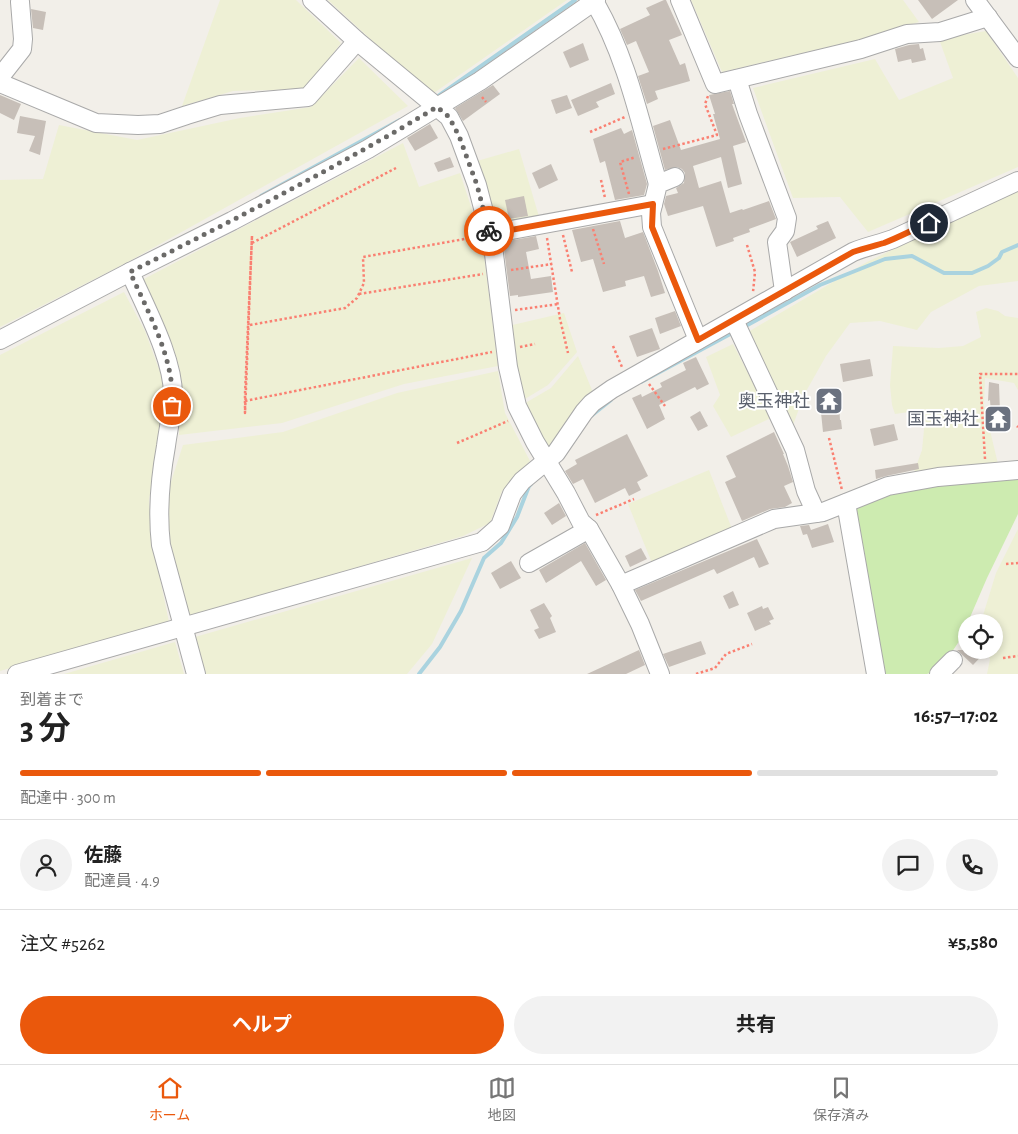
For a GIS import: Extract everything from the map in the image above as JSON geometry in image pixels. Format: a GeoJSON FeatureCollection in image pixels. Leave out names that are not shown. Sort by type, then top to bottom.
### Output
{"type":"FeatureCollection","features":[{"type":"Feature","properties":{"kind":"street"},"geometry":{"type":"LineString","coordinates":[[312,0],[357,41],[449,117],[459,136],[477,185],[493,246],[512,388],[521,415],[546,462],[621,585],[640,624],[660,674]]}},
{"type":"Feature","properties":{"kind":"street"},"geometry":{"type":"LineString","coordinates":[[680,0],[715,84],[861,49],[907,34],[940,32],[988,17]]}},
{"type":"Feature","properties":{"kind":"street"},"geometry":{"type":"LineString","coordinates":[[975,0],[1018,58]]}},
{"type":"Feature","properties":{"kind":"street"},"geometry":{"type":"LineString","coordinates":[[0,340],[130,272],[232,222],[368,148],[480,81],[595,1],[604,18],[626,73],[658,184],[653,204],[652,227],[698,340]]}},
{"type":"Feature","properties":{"kind":"street"},"geometry":{"type":"LineString","coordinates":[[0,77],[22,49],[20,2]]}},
{"type":"Feature","properties":{"kind":"street"},"geometry":{"type":"LineString","coordinates":[[0,83],[96,123],[160,124],[220,105],[308,96],[357,41]]}},
{"type":"Feature","properties":{"kind":"street"},"geometry":{"type":"LineString","coordinates":[[737,79],[787,218],[785,231],[777,242],[785,290]]}},
{"type":"Feature","properties":{"kind":"street"},"geometry":{"type":"LineString","coordinates":[[658,184],[676,177]]}},
{"type":"Feature","properties":{"kind":"street"},"geometry":{"type":"LineString","coordinates":[[17,674],[482,542],[500,526],[512,494],[522,481],[556,453],[592,403],[853,252],[869,245],[893,239],[1018,181]]}},
{"type":"Feature","properties":{"kind":"street"},"geometry":{"type":"LineString","coordinates":[[489,234],[653,204]]}},
{"type":"Feature","properties":{"kind":"street"},"geometry":{"type":"LineString","coordinates":[[130,272],[157,334],[170,370],[173,396],[161,478],[159,529],[161,545],[196,674]]}},
{"type":"Feature","properties":{"kind":"street"},"geometry":{"type":"LineString","coordinates":[[734,320],[795,450],[806,491],[816,513]]}},
{"type":"Feature","properties":{"kind":"street"},"geometry":{"type":"LineString","coordinates":[[621,585],[774,520],[823,512],[888,486],[938,478],[1018,470]]}},
{"type":"Feature","properties":{"kind":"street"},"geometry":{"type":"LineString","coordinates":[[846,503],[845,506],[876,674]]}},
{"type":"Feature","properties":{"kind":"street"},"geometry":{"type":"LineString","coordinates":[[529,563],[585,525]]}},
{"type":"Feature","properties":{"kind":"street"},"geometry":{"type":"LineString","coordinates":[[939,674],[953,660]]}},
{"type":"Feature","properties":{"kind":"path"},"geometry":{"type":"LineString","coordinates":[[632,208],[620,162],[717,135],[705,104],[715,84]]}},
{"type":"Feature","properties":{"kind":"path"},"geometry":{"type":"LineString","coordinates":[[590,132],[638,112]]}},
{"type":"Feature","properties":{"kind":"path"},"geometry":{"type":"LineString","coordinates":[[252,243],[396,168]]}},
{"type":"Feature","properties":{"kind":"path"},"geometry":{"type":"LineString","coordinates":[[601,180],[609,212]]}},
{"type":"Feature","properties":{"kind":"path"},"geometry":{"type":"LineString","coordinates":[[590,216],[604,264]]}},
{"type":"Feature","properties":{"kind":"path"},"geometry":{"type":"LineString","coordinates":[[552,222],[552,264],[560,319],[568,353]]}},
{"type":"Feature","properties":{"kind":"path"},"geometry":{"type":"LineString","coordinates":[[552,222],[572,272]]}},
{"type":"Feature","properties":{"kind":"path"},"geometry":{"type":"LineString","coordinates":[[250,326],[344,308],[357,298],[364,283],[363,257],[489,234]]}},
{"type":"Feature","properties":{"kind":"path"},"geometry":{"type":"LineString","coordinates":[[252,243],[245,400],[245,413],[252,236],[252,243]]}},
{"type":"Feature","properties":{"kind":"path"},"geometry":{"type":"LineString","coordinates":[[747,245],[754,272],[750,310]]}},
{"type":"Feature","properties":{"kind":"path"},"geometry":{"type":"LineString","coordinates":[[359,294],[552,264]]}},
{"type":"Feature","properties":{"kind":"path"},"geometry":{"type":"LineString","coordinates":[[501,312],[559,304]]}},
{"type":"Feature","properties":{"kind":"path"},"geometry":{"type":"LineString","coordinates":[[245,400],[536,344]]}},
{"type":"Feature","properties":{"kind":"path"},"geometry":{"type":"LineString","coordinates":[[613,346],[634,377],[665,406]]}},
{"type":"Feature","properties":{"kind":"path"},"geometry":{"type":"LineString","coordinates":[[985,461],[980,374],[1018,374]]}},
{"type":"Feature","properties":{"kind":"path"},"geometry":{"type":"LineString","coordinates":[[457,443],[521,415]]}},
{"type":"Feature","properties":{"kind":"path"},"geometry":{"type":"LineString","coordinates":[[829,438],[846,503]]}},
{"type":"Feature","properties":{"kind":"path"},"geometry":{"type":"LineString","coordinates":[[585,525],[634,499]]}},
{"type":"Feature","properties":{"kind":"path"},"geometry":{"type":"LineString","coordinates":[[1006,564],[1018,563]]}},
{"type":"Feature","properties":{"kind":"path"},"geometry":{"type":"LineString","coordinates":[[696,674],[714,668],[726,654],[752,644]]}},
{"type":"Feature","properties":{"kind":"path"},"geometry":{"type":"LineString","coordinates":[[1003,658],[1018,656]]}},
{"type":"Feature","properties":{"kind":"green space"},"geometry":{"type":"Polygon","coordinates":[[[220,0],[296,0],[341,43],[306,89],[233,91],[182,106],[220,0]]]}},
{"type":"Feature","properties":{"kind":"green space"},"geometry":{"type":"Polygon","coordinates":[[[328,0],[567,0],[431,95],[328,0]]]}},
{"type":"Feature","properties":{"kind":"green space"},"geometry":{"type":"Polygon","coordinates":[[[691,0],[903,0],[919,22],[862,39],[722,72],[691,0]]]}},
{"type":"Feature","properties":{"kind":"green space"},"geometry":{"type":"Polygon","coordinates":[[[986,31],[1018,78],[1018,167],[868,232],[840,197],[793,198],[753,88],[875,59],[899,100],[953,78],[939,39],[986,31]]]}},
{"type":"Feature","properties":{"kind":"green space"},"geometry":{"type":"Polygon","coordinates":[[[359,58],[408,106],[126,263],[0,327],[0,180],[43,179],[59,125],[137,140],[240,118],[311,107],[359,58]]]}},
{"type":"Feature","properties":{"kind":"green space"},"geometry":{"type":"Polygon","coordinates":[[[403,143],[419,187],[460,173],[482,240],[498,366],[404,384],[282,423],[179,435],[179,398],[142,280],[403,143]]]}},
{"type":"Feature","properties":{"kind":"green space"},"geometry":{"type":"Polygon","coordinates":[[[519,149],[540,220],[494,229],[477,161],[519,149]]]}},
{"type":"Feature","properties":{"kind":"green space"},"geometry":{"type":"Polygon","coordinates":[[[1018,189],[1018,281],[979,286],[931,312],[917,330],[880,321],[850,323],[826,356],[804,395],[792,428],[748,332],[867,262],[1018,189]]]}},
{"type":"Feature","properties":{"kind":"green space"},"geometry":{"type":"Polygon","coordinates":[[[124,292],[145,331],[163,380],[164,412],[149,500],[153,545],[169,622],[0,671],[0,355],[124,292]]]}},
{"type":"Feature","properties":{"kind":"green space"},"geometry":{"type":"Polygon","coordinates":[[[986,308],[998,311],[1005,316],[1018,318],[1018,390],[1014,383],[985,378],[984,405],[998,464],[913,475],[922,450],[925,419],[923,410],[895,414],[890,385],[893,346],[939,348],[963,346],[981,337],[976,312],[986,308]]]}},
{"type":"Feature","properties":{"kind":"green space"},"geometry":{"type":"Polygon","coordinates":[[[564,313],[577,352],[548,385],[520,402],[508,326],[564,313]]]}},
{"type":"Feature","properties":{"kind":"green space"},"geometry":{"type":"Polygon","coordinates":[[[733,344],[771,418],[731,437],[713,406],[720,395],[706,357],[733,344]]]}},
{"type":"Feature","properties":{"kind":"green space"},"geometry":{"type":"Polygon","coordinates":[[[578,356],[594,395],[546,452],[522,405],[551,388],[578,356]]]}},
{"type":"Feature","properties":{"kind":"green space"},"geometry":{"type":"Polygon","coordinates":[[[498,371],[505,413],[530,461],[502,491],[490,523],[463,536],[188,617],[169,544],[168,491],[183,445],[283,432],[397,393],[498,371]]]}},
{"type":"Feature","properties":{"kind":"green space"},"geometry":{"type":"Polygon","coordinates":[[[709,470],[732,529],[652,563],[628,504],[709,470]]]}},
{"type":"Feature","properties":{"kind":"green space"},"geometry":{"type":"Polygon","coordinates":[[[1018,474],[1018,514],[971,614],[958,614],[958,642],[945,660],[927,674],[880,674],[849,507],[885,492],[1018,474]]]}},
{"type":"Feature","properties":{"kind":"green space"},"geometry":{"type":"Polygon","coordinates":[[[1018,529],[1018,674],[987,674],[990,659],[1003,659],[1003,614],[983,614],[996,573],[1018,529]]]}},
{"type":"Feature","properties":{"kind":"green space"},"geometry":{"type":"Polygon","coordinates":[[[472,558],[432,644],[407,674],[206,674],[195,637],[472,558]]]}},
{"type":"Feature","properties":{"kind":"green space"},"geometry":{"type":"Polygon","coordinates":[[[175,642],[184,674],[64,674],[175,642]]]}},
{"type":"Feature","properties":{"kind":"building"},"geometry":{"type":"Polygon","coordinates":[[[666,0],[682,35],[669,40],[680,65],[685,63],[690,81],[655,91],[658,99],[647,104],[638,76],[649,72],[636,41],[627,45],[620,29],[650,15],[646,8],[666,0]]]}},
{"type":"Feature","properties":{"kind":"building"},"geometry":{"type":"Polygon","coordinates":[[[918,0],[958,0],[932,19],[918,0]]]}},
{"type":"Feature","properties":{"kind":"building"},"geometry":{"type":"Polygon","coordinates":[[[31,9],[46,12],[43,30],[33,28],[31,9]]]}},
{"type":"Feature","properties":{"kind":"building"},"geometry":{"type":"Polygon","coordinates":[[[583,43],[589,60],[570,68],[563,52],[583,43]]]}},
{"type":"Feature","properties":{"kind":"building"},"geometry":{"type":"Polygon","coordinates":[[[919,44],[920,49],[923,48],[926,60],[912,63],[911,59],[898,62],[895,49],[919,44]]]}},
{"type":"Feature","properties":{"kind":"building"},"geometry":{"type":"Polygon","coordinates":[[[611,83],[615,94],[596,102],[599,107],[578,116],[571,100],[611,83]]]}},
{"type":"Feature","properties":{"kind":"building"},"geometry":{"type":"Polygon","coordinates":[[[493,85],[500,94],[463,121],[455,108],[493,85]]]}},
{"type":"Feature","properties":{"kind":"building"},"geometry":{"type":"Polygon","coordinates":[[[730,91],[734,104],[732,104],[746,142],[733,146],[742,184],[728,188],[721,157],[693,166],[699,188],[721,181],[730,213],[769,201],[776,219],[749,229],[750,232],[733,238],[734,241],[716,247],[703,206],[668,216],[664,204],[666,196],[678,193],[676,188],[684,183],[685,173],[677,167],[665,170],[653,126],[670,120],[681,150],[720,139],[709,95],[730,91]]]}},
{"type":"Feature","properties":{"kind":"building"},"geometry":{"type":"Polygon","coordinates":[[[0,95],[21,104],[14,120],[0,113],[0,95]]]}},
{"type":"Feature","properties":{"kind":"building"},"geometry":{"type":"Polygon","coordinates":[[[567,95],[572,108],[556,114],[551,100],[567,95]]]}},
{"type":"Feature","properties":{"kind":"building"},"geometry":{"type":"Polygon","coordinates":[[[20,116],[46,121],[40,155],[29,151],[35,136],[17,133],[20,116]]]}},
{"type":"Feature","properties":{"kind":"building"},"geometry":{"type":"Polygon","coordinates":[[[430,124],[438,138],[415,151],[407,138],[430,124]]]}},
{"type":"Feature","properties":{"kind":"building"},"geometry":{"type":"Polygon","coordinates":[[[621,128],[624,134],[632,130],[647,184],[644,195],[615,200],[605,161],[600,163],[593,139],[621,128]]]}},
{"type":"Feature","properties":{"kind":"building"},"geometry":{"type":"Polygon","coordinates":[[[450,157],[454,167],[438,172],[434,163],[450,157]]]}},
{"type":"Feature","properties":{"kind":"building"},"geometry":{"type":"Polygon","coordinates":[[[551,164],[558,180],[539,189],[532,173],[551,164]]]}},
{"type":"Feature","properties":{"kind":"building"},"geometry":{"type":"Polygon","coordinates":[[[524,196],[528,216],[509,219],[505,200],[524,196]]]}},
{"type":"Feature","properties":{"kind":"building"},"geometry":{"type":"Polygon","coordinates":[[[620,221],[625,238],[643,232],[665,293],[651,297],[644,276],[625,281],[626,286],[603,292],[593,259],[581,262],[572,230],[620,221]]]}},
{"type":"Feature","properties":{"kind":"building"},"geometry":{"type":"Polygon","coordinates":[[[828,221],[836,238],[797,257],[790,242],[818,229],[816,226],[828,221]]]}},
{"type":"Feature","properties":{"kind":"building"},"geometry":{"type":"Polygon","coordinates":[[[536,236],[539,249],[526,252],[531,279],[551,276],[553,292],[518,297],[518,295],[510,296],[503,242],[536,236]]]}},
{"type":"Feature","properties":{"kind":"building"},"geometry":{"type":"Polygon","coordinates":[[[675,311],[681,326],[660,334],[655,318],[675,311]]]}},
{"type":"Feature","properties":{"kind":"building"},"geometry":{"type":"Polygon","coordinates":[[[652,328],[660,349],[637,357],[629,336],[652,328]]]}},
{"type":"Feature","properties":{"kind":"building"},"geometry":{"type":"Polygon","coordinates":[[[696,357],[709,384],[697,390],[695,387],[659,405],[665,419],[647,429],[632,398],[641,394],[642,397],[662,387],[660,383],[686,370],[683,363],[696,357]]]}},
{"type":"Feature","properties":{"kind":"building"},"geometry":{"type":"Polygon","coordinates":[[[870,359],[873,376],[843,382],[840,364],[870,359]]]}},
{"type":"Feature","properties":{"kind":"building"},"geometry":{"type":"Polygon","coordinates":[[[989,382],[999,384],[1000,412],[1004,412],[1005,426],[992,427],[990,400],[988,401],[989,382]]]}},
{"type":"Feature","properties":{"kind":"building"},"geometry":{"type":"Polygon","coordinates":[[[838,391],[842,429],[823,432],[819,393],[838,391]]]}},
{"type":"Feature","properties":{"kind":"building"},"geometry":{"type":"Polygon","coordinates":[[[700,411],[708,426],[698,431],[690,417],[700,411]]]}},
{"type":"Feature","properties":{"kind":"building"},"geometry":{"type":"Polygon","coordinates":[[[894,424],[898,440],[874,446],[870,429],[894,424]]]}},
{"type":"Feature","properties":{"kind":"building"},"geometry":{"type":"Polygon","coordinates":[[[774,432],[784,454],[793,482],[784,486],[792,503],[785,507],[770,509],[742,521],[725,482],[736,477],[726,456],[774,432]]]}},
{"type":"Feature","properties":{"kind":"building"},"geometry":{"type":"Polygon","coordinates":[[[627,434],[648,476],[637,482],[641,490],[629,496],[625,488],[595,503],[583,479],[573,484],[565,471],[577,464],[575,460],[627,434]]]}},
{"type":"Feature","properties":{"kind":"building"},"geometry":{"type":"Polygon","coordinates":[[[918,463],[919,469],[876,479],[875,470],[918,463]]]}},
{"type":"Feature","properties":{"kind":"building"},"geometry":{"type":"Polygon","coordinates":[[[559,503],[566,516],[552,525],[544,513],[559,503]]]}},
{"type":"Feature","properties":{"kind":"building"},"geometry":{"type":"Polygon","coordinates":[[[828,524],[834,542],[812,548],[807,534],[803,535],[800,526],[809,525],[811,530],[828,524]]]}},
{"type":"Feature","properties":{"kind":"building"},"geometry":{"type":"Polygon","coordinates":[[[757,539],[769,564],[759,568],[754,557],[717,574],[714,569],[641,601],[635,590],[757,539]]]}},
{"type":"Feature","properties":{"kind":"building"},"geometry":{"type":"Polygon","coordinates":[[[585,543],[606,580],[596,586],[581,561],[546,583],[539,570],[585,543]]]}},
{"type":"Feature","properties":{"kind":"building"},"geometry":{"type":"Polygon","coordinates":[[[641,548],[647,559],[630,567],[625,556],[641,548]]]}},
{"type":"Feature","properties":{"kind":"building"},"geometry":{"type":"Polygon","coordinates":[[[511,561],[521,578],[500,589],[491,573],[511,561]]]}},
{"type":"Feature","properties":{"kind":"building"},"geometry":{"type":"Polygon","coordinates":[[[733,591],[739,605],[729,609],[723,596],[733,591]]]}},
{"type":"Feature","properties":{"kind":"building"},"geometry":{"type":"Polygon","coordinates":[[[544,603],[552,616],[550,618],[556,632],[539,639],[534,630],[539,628],[530,610],[544,603]]]}},
{"type":"Feature","properties":{"kind":"building"},"geometry":{"type":"Polygon","coordinates":[[[762,606],[763,609],[768,607],[774,619],[769,621],[771,624],[755,631],[747,613],[762,606]]]}},
{"type":"Feature","properties":{"kind":"building"},"geometry":{"type":"Polygon","coordinates":[[[701,641],[706,654],[669,667],[663,654],[701,641]]]}},
{"type":"Feature","properties":{"kind":"building"},"geometry":{"type":"Polygon","coordinates":[[[639,650],[645,665],[626,674],[587,674],[639,650]]]}},
{"type":"Feature","properties":{"kind":"building"},"geometry":{"type":"Polygon","coordinates":[[[967,659],[979,659],[973,665],[967,659]]]}},
{"type":"Feature","properties":{"kind":"waterway"},"geometry":{"type":"LineString","coordinates":[[434,99],[575,0]]}},
{"type":"Feature","properties":{"kind":"waterway"},"geometry":{"type":"LineString","coordinates":[[261,196],[400,120]]}},
{"type":"Feature","properties":{"kind":"waterway"},"geometry":{"type":"LineString","coordinates":[[742,328],[820,285],[885,259],[912,256],[944,273],[972,273],[988,266],[999,258],[1002,252],[1018,245]]}},
{"type":"Feature","properties":{"kind":"waterway"},"geometry":{"type":"LineString","coordinates":[[641,382],[734,332]]}},
{"type":"Feature","properties":{"kind":"waterway"},"geometry":{"type":"LineString","coordinates":[[591,416],[611,400]]}},
{"type":"Feature","properties":{"kind":"waterway"},"geometry":{"type":"LineString","coordinates":[[419,674],[440,647],[461,611],[484,558],[501,543],[517,517],[531,484]]}},
{"type":"Feature","properties":{"kind":"way so far"},"geometry":{"type":"LineString","coordinates":[[172,406],[173,396],[170,370],[157,334],[130,272],[232,222],[368,148],[437,107],[449,117],[459,136],[477,185],[489,231]]}},
{"type":"Feature","properties":{"kind":"place","name":"奥玉神社"},"geometry":{"type":"Point","coordinates":[829,401]}},
{"type":"Feature","properties":{"kind":"place","name":"国玉神社"},"geometry":{"type":"Point","coordinates":[998,419]}},
{"type":"Feature","properties":{"kind":"route"},"geometry":{"type":"LineString","coordinates":[[489,231],[489,234],[653,204],[651,213],[652,227],[656,241],[698,340],[853,252],[869,245],[893,239],[929,223]]}}]}
